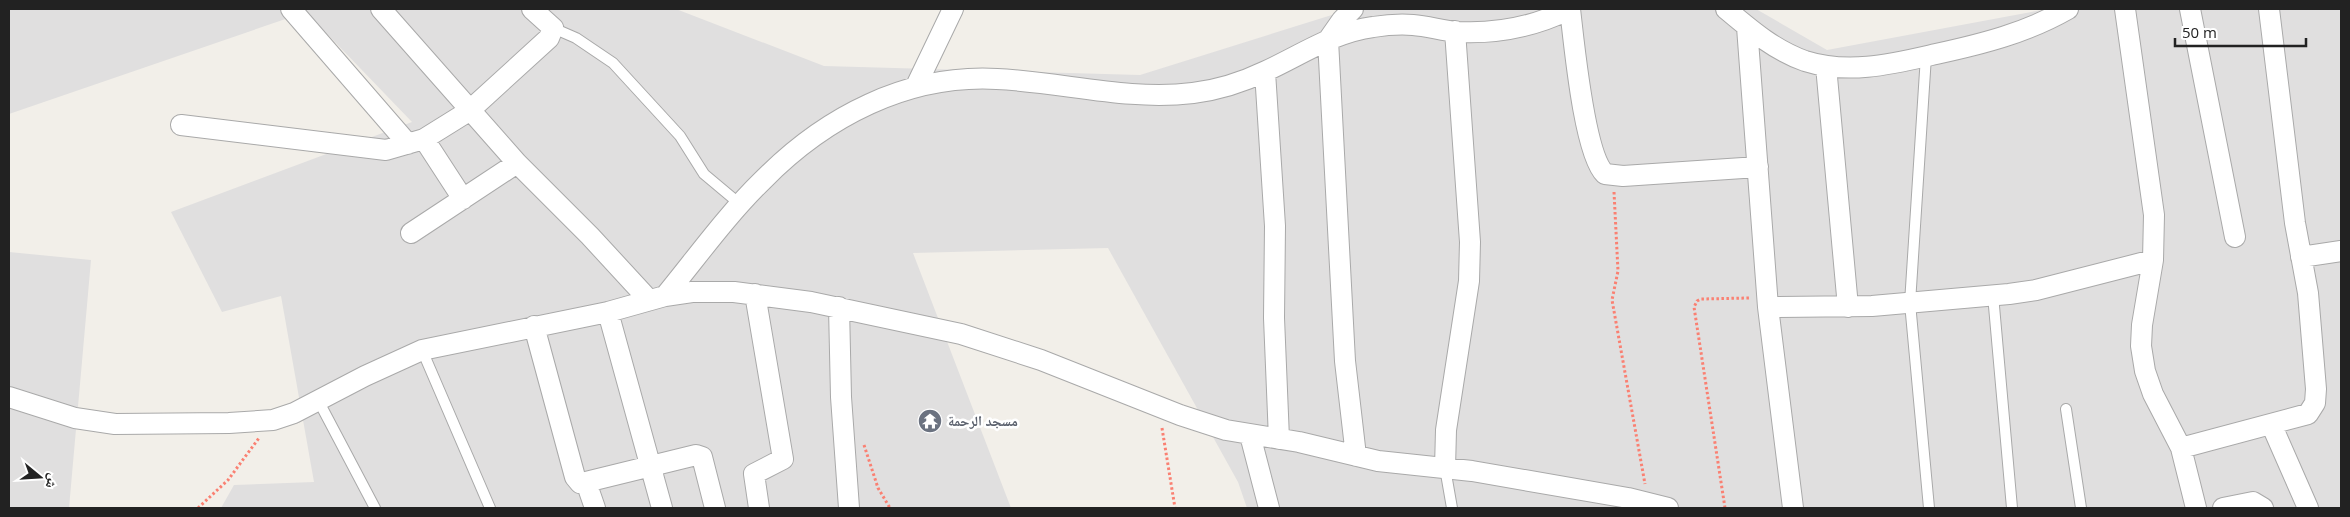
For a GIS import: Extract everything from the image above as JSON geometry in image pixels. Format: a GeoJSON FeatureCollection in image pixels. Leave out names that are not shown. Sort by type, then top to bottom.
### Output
{"type":"FeatureCollection","features":[{"type":"Feature","properties":{"kind":"street"},"geometry":{"type":"LineString","coordinates":[[291,9],[416,142],[463,199]]}},
{"type":"Feature","properties":{"kind":"street"},"geometry":{"type":"LineString","coordinates":[[380,9],[517,163],[590,236],[657,298]]}},
{"type":"Feature","properties":{"kind":"street"},"geometry":{"type":"LineString","coordinates":[[182,125],[386,150],[416,142],[469,111],[544,44],[552,34],[553,28],[532,9]]}},
{"type":"Feature","properties":{"kind":"street"},"geometry":{"type":"LineString","coordinates":[[916,86],[953,9]]}},
{"type":"Feature","properties":{"kind":"street"},"geometry":{"type":"LineString","coordinates":[[1353,9],[1342,20],[1328,40],[1345,360],[1356,456]]}},
{"type":"Feature","properties":{"kind":"street"},"geometry":{"type":"LineString","coordinates":[[657,298],[783,160],[813,136],[859,109],[916,86],[957,79],[999,79],[1128,94],[1175,95],[1221,88],[1265,72],[1328,40],[1369,27],[1413,25],[1455,31],[1494,31],[1534,25],[1570,9],[1586,124],[1600,166],[1605,174],[1613,176],[1758,167]]}},
{"type":"Feature","properties":{"kind":"street"},"geometry":{"type":"LineString","coordinates":[[1726,9],[1767,42],[1789,55],[1826,66],[1871,68],[2013,34],[2068,9]]}},
{"type":"Feature","properties":{"kind":"street"},"geometry":{"type":"LineString","coordinates":[[2125,9],[2154,215],[2154,260],[2142,325],[2144,371],[2153,394],[2181,448],[2196,508]]}},
{"type":"Feature","properties":{"kind":"street"},"geometry":{"type":"LineString","coordinates":[[2190,9],[2235,238]]}},
{"type":"Feature","properties":{"kind":"street"},"geometry":{"type":"LineString","coordinates":[[2181,448],[2272,426],[2308,414],[2314,403],[2316,389],[2308,293],[2294,213],[2269,9]]}},
{"type":"Feature","properties":{"kind":"street"},"geometry":{"type":"LineString","coordinates":[[1748,27],[1768,302],[1793,508]]}},
{"type":"Feature","properties":{"kind":"street"},"geometry":{"type":"LineString","coordinates":[[1445,468],[1446,430],[1466,299],[1470,242],[1455,31]]}},
{"type":"Feature","properties":{"kind":"street"},"geometry":{"type":"LineString","coordinates":[[1826,66],[1848,307]]}},
{"type":"Feature","properties":{"kind":"street"},"geometry":{"type":"LineString","coordinates":[[1265,72],[1275,226],[1274,318],[1279,439]]}},
{"type":"Feature","properties":{"kind":"street"},"geometry":{"type":"LineString","coordinates":[[410,233],[517,163]]}},
{"type":"Feature","properties":{"kind":"street"},"geometry":{"type":"LineString","coordinates":[[2301,257],[2341,250]]}},
{"type":"Feature","properties":{"kind":"street"},"geometry":{"type":"LineString","coordinates":[[1768,302],[1848,307],[1993,295],[2036,290],[2154,260]]}},
{"type":"Feature","properties":{"kind":"street"},"geometry":{"type":"LineString","coordinates":[[9,397],[74,418],[114,424],[229,424],[273,420],[294,413],[422,350],[608,312],[657,298],[713,291],[755,294],[839,307],[921,324],[1001,346],[1203,423],[1250,435],[1279,439],[1400,465],[1482,473],[1648,502],[1668,508]]}},
{"type":"Feature","properties":{"kind":"street"},"geometry":{"type":"LineString","coordinates":[[755,294],[783,459],[754,474],[759,508]]}},
{"type":"Feature","properties":{"kind":"street"},"geometry":{"type":"LineString","coordinates":[[839,307],[849,508]]}},
{"type":"Feature","properties":{"kind":"street"},"geometry":{"type":"LineString","coordinates":[[608,312],[662,508]]}},
{"type":"Feature","properties":{"kind":"street"},"geometry":{"type":"LineString","coordinates":[[534,326],[575,477],[580,482],[586,482],[696,455],[702,458],[715,508]]}},
{"type":"Feature","properties":{"kind":"street"},"geometry":{"type":"LineString","coordinates":[[2272,426],[2308,508]]}},
{"type":"Feature","properties":{"kind":"street"},"geometry":{"type":"LineString","coordinates":[[1250,435],[1269,508]]}},
{"type":"Feature","properties":{"kind":"street"},"geometry":{"type":"LineString","coordinates":[[586,482],[595,508]]}},
{"type":"Feature","properties":{"kind":"street"},"geometry":{"type":"LineString","coordinates":[[2223,508],[2253,502],[2263,508]]}},
{"type":"Feature","properties":{"kind":"lane"},"geometry":{"type":"LineString","coordinates":[[553,28],[576,38],[614,64],[680,136],[704,174],[740,205]]}},
{"type":"Feature","properties":{"kind":"lane"},"geometry":{"type":"LineString","coordinates":[[1926,56],[1910,303],[1929,508]]}},
{"type":"Feature","properties":{"kind":"lane"},"geometry":{"type":"LineString","coordinates":[[1993,295],[2012,508]]}},
{"type":"Feature","properties":{"kind":"lane"},"geometry":{"type":"LineString","coordinates":[[422,350],[490,508]]}},
{"type":"Feature","properties":{"kind":"lane"},"geometry":{"type":"LineString","coordinates":[[318,400],[376,508]]}},
{"type":"Feature","properties":{"kind":"lane"},"geometry":{"type":"LineString","coordinates":[[2066,409],[2081,508]]}},
{"type":"Feature","properties":{"kind":"lane"},"geometry":{"type":"LineString","coordinates":[[1445,468],[1452,508]]}},
{"type":"Feature","properties":{"kind":"path"},"geometry":{"type":"LineString","coordinates":[[1613,176],[1618,271],[1612,300],[1648,502]]}},
{"type":"Feature","properties":{"kind":"path"},"geometry":{"type":"LineString","coordinates":[[1725,508],[1694,307],[1696,301],[1701,300],[1768,302]]}},
{"type":"Feature","properties":{"kind":"path"},"geometry":{"type":"LineString","coordinates":[[1158,405],[1175,508]]}},
{"type":"Feature","properties":{"kind":"path"},"geometry":{"type":"LineString","coordinates":[[198,508],[228,480],[273,420]]}},
{"type":"Feature","properties":{"kind":"path"},"geometry":{"type":"LineString","coordinates":[[862,439],[878,488],[890,508]]}},
{"type":"Feature","properties":{"kind":"shaded area"},"geometry":{"type":"Polygon","coordinates":[[[9,9],[676,9],[824,66],[1140,75],[1351,9],[1756,9],[1827,50],[2047,9],[2341,9],[2341,508],[1247,508],[1238,482],[1108,248],[913,253],[1011,508],[221,508],[234,485],[314,482],[281,296],[222,312],[171,212],[412,122],[306,12],[9,114],[9,9]]]}},
{"type":"Feature","properties":{"kind":"shaded area"},"geometry":{"type":"Polygon","coordinates":[[[9,252],[91,260],[69,508],[9,508],[9,252]]]}},
{"type":"Feature","properties":{"kind":"place","name":"مسجد الرحمة"},"geometry":{"type":"Point","coordinates":[930,421]}}]}
